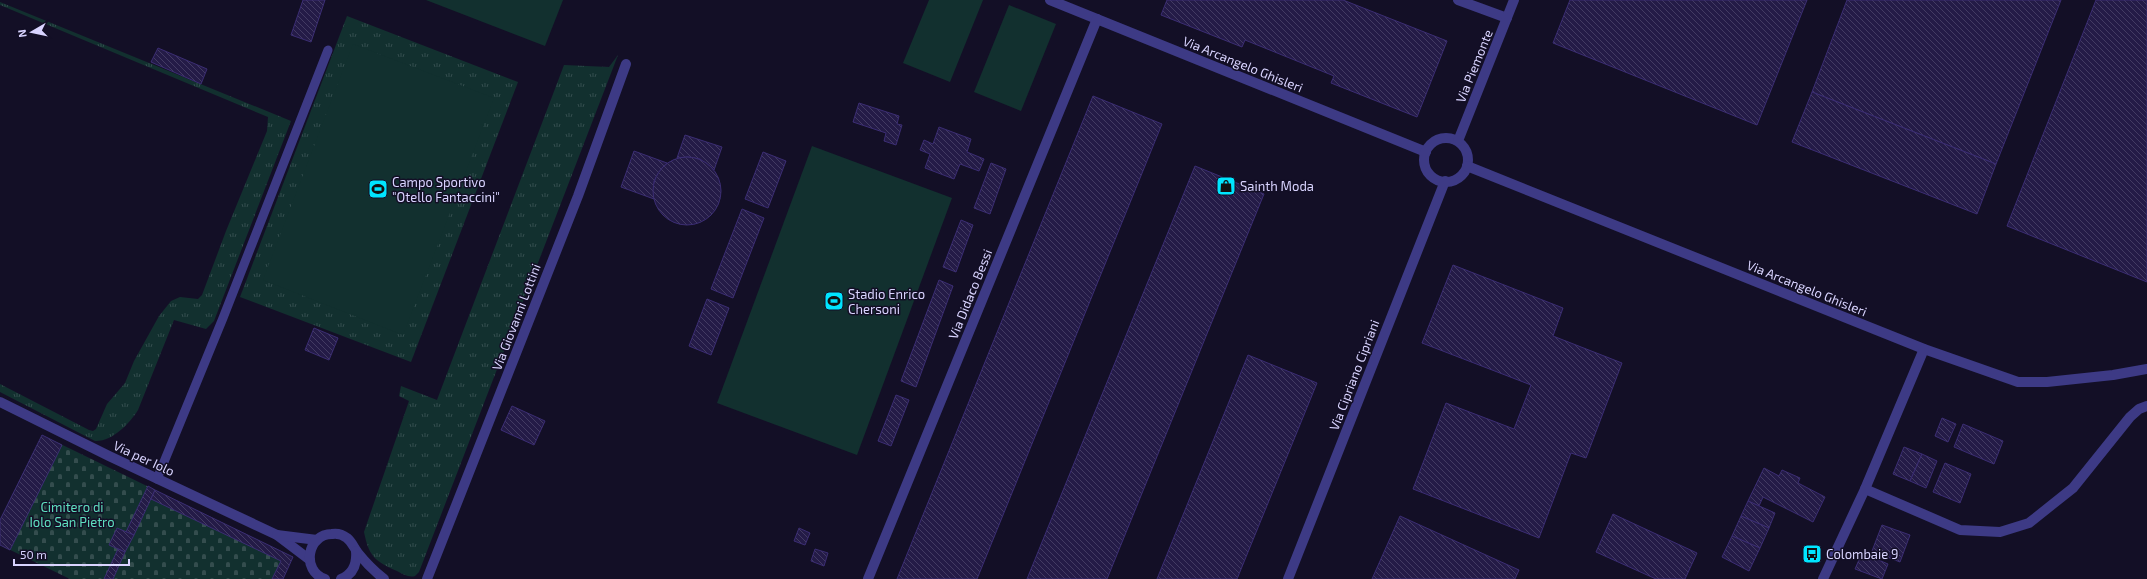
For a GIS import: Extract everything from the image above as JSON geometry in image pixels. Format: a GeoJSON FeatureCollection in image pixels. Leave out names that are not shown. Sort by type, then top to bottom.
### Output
{"type":"FeatureCollection","features":[{"type":"Feature","properties":{"kind":"street","name":"Via Arcangelo Ghisleri"},"geometry":{"type":"LineString","coordinates":[[1050,0],[1426,152]]}},
{"type":"Feature","properties":{"kind":"street"},"geometry":{"type":"LineString","coordinates":[[1458,0],[1507,18]]}},
{"type":"Feature","properties":{"kind":"street","name":"Via Piemonte"},"geometry":{"type":"LineString","coordinates":[[1458,141],[1514,0]]}},
{"type":"Feature","properties":{"kind":"street","name":"Via Didaco Bessi"},"geometry":{"type":"LineString","coordinates":[[868,579],[1097,19]]}},
{"type":"Feature","properties":{"kind":"street","name":"Via Giovanni Lottini"},"geometry":{"type":"LineString","coordinates":[[428,579],[578,196],[626,64]]}},
{"type":"Feature","properties":{"kind":"street"},"geometry":{"type":"LineString","coordinates":[[1439,139],[1452,139],[1458,141],[1467,152],[1467,166],[1458,178],[1445,181],[1438,180],[1428,172],[1425,158],[1429,146],[1439,139]]}},
{"type":"Feature","properties":{"kind":"street","name":"Via Arcangelo Ghisleri"},"geometry":{"type":"LineString","coordinates":[[1467,166],[1924,350],[2018,382],[2113,375],[2147,369]]}},
{"type":"Feature","properties":{"kind":"street","name":"Via Cipriano Cipriani"},"geometry":{"type":"LineString","coordinates":[[1288,579],[1445,181]]}},
{"type":"Feature","properties":{"kind":"street"},"geometry":{"type":"LineString","coordinates":[[1823,579],[1865,489],[1924,350]]}},
{"type":"Feature","properties":{"kind":"street","name":"Via per Iolo"},"geometry":{"type":"LineString","coordinates":[[0,402],[157,479],[277,535],[311,564],[316,573],[325,579]]}},
{"type":"Feature","properties":{"kind":"street"},"geometry":{"type":"LineString","coordinates":[[1865,489],[1960,530],[2000,532],[2029,523],[2073,488],[2130,417],[2139,409],[2147,406]]}},
{"type":"Feature","properties":{"kind":"street"},"geometry":{"type":"LineString","coordinates":[[309,579],[311,564],[310,552],[317,540],[324,535],[340,534],[352,544],[356,551],[384,579]]}},
{"type":"Feature","properties":{"kind":"street","name":"Via per Iolo"},"geometry":{"type":"LineString","coordinates":[[277,535],[317,540]]}},
{"type":"Feature","properties":{"kind":"street"},"geometry":{"type":"LineString","coordinates":[[345,579],[355,567],[356,551]]}},
{"type":"Feature","properties":{"kind":"lane"},"geometry":{"type":"LineString","coordinates":[[157,479],[224,318],[328,50]]}},
{"type":"Feature","properties":{"kind":"green space"},"geometry":{"type":"Polygon","coordinates":[[[426,0],[563,0],[545,46],[426,0]]]}},
{"type":"Feature","properties":{"kind":"green space"},"geometry":{"type":"Polygon","coordinates":[[[929,0],[983,0],[950,82],[903,63],[929,0]]]}},
{"type":"Feature","properties":{"kind":"green space"},"geometry":{"type":"Polygon","coordinates":[[[0,2],[291,121],[214,321],[206,329],[174,320],[138,410],[120,431],[101,440],[95,441],[0,392],[0,384],[89,430],[93,431],[96,429],[107,404],[125,383],[134,361],[159,316],[171,301],[180,297],[198,299],[202,295],[226,231],[267,131],[268,117],[0,5],[0,2]]]}},
{"type":"Feature","properties":{"kind":"green space"},"geometry":{"type":"Polygon","coordinates":[[[1009,5],[1056,24],[1021,111],[974,92],[1009,5]]]}},
{"type":"Feature","properties":{"kind":"green space","name":"Campo Sportivo \"Otello Fantaccini\""},"geometry":{"type":"Polygon","coordinates":[[[347,16],[518,82],[411,362],[240,297],[347,16]]]}},
{"type":"Feature","properties":{"kind":"green space","name":"Campo Sportivo \"Otello Fantaccini\""},"geometry":{"type":"Polygon","coordinates":[[[353,44],[494,98],[403,335],[263,280],[353,44]]]}},
{"type":"Feature","properties":{"kind":"green space"},"geometry":{"type":"Polygon","coordinates":[[[618,55],[419,572],[415,576],[406,575],[383,564],[374,557],[368,547],[364,532],[409,401],[399,396],[401,386],[437,400],[564,65],[609,67],[618,55]]]}},
{"type":"Feature","properties":{"kind":"green space","name":"Stadio Enrico Chersoni"},"geometry":{"type":"Polygon","coordinates":[[[812,146],[952,198],[857,455],[717,403],[812,146]]]}},
{"type":"Feature","properties":{"kind":"green space","name":"Cimitero di Iolo San Pietro"},"geometry":{"type":"Polygon","coordinates":[[[42,435],[293,557],[283,579],[70,579],[0,545],[0,520],[42,435]]]}},
{"type":"Feature","properties":{"kind":"building"},"geometry":{"type":"Polygon","coordinates":[[[303,0],[325,0],[311,42],[291,35],[303,0]]]}},
{"type":"Feature","properties":{"kind":"building"},"geometry":{"type":"Polygon","coordinates":[[[1167,0],[1343,0],[1447,41],[1417,117],[1331,83],[1334,76],[1245,40],[1242,47],[1161,15],[1167,0]]]}},
{"type":"Feature","properties":{"kind":"building"},"geometry":{"type":"Polygon","coordinates":[[[1570,0],[1807,0],[1757,125],[1553,43],[1570,0]]]}},
{"type":"Feature","properties":{"kind":"building"},"geometry":{"type":"Polygon","coordinates":[[[1847,0],[2061,0],[1996,164],[1812,92],[1847,0]]]}},
{"type":"Feature","properties":{"kind":"building"},"geometry":{"type":"Polygon","coordinates":[[[2096,0],[2147,0],[2147,282],[2007,226],[2096,0]]]}},
{"type":"Feature","properties":{"kind":"building"},"geometry":{"type":"Polygon","coordinates":[[[158,48],[207,69],[201,84],[151,62],[158,48]]]}},
{"type":"Feature","properties":{"kind":"building"},"geometry":{"type":"Polygon","coordinates":[[[1812,92],[1996,164],[1977,214],[1792,142],[1812,92]]]}},
{"type":"Feature","properties":{"kind":"building"},"geometry":{"type":"Polygon","coordinates":[[[1093,96],[1162,124],[977,579],[897,579],[1093,96]]]}},
{"type":"Feature","properties":{"kind":"building"},"geometry":{"type":"Polygon","coordinates":[[[859,103],[899,116],[897,124],[902,125],[896,145],[884,141],[886,133],[853,122],[859,103]]]}},
{"type":"Feature","properties":{"kind":"building"},"geometry":{"type":"Polygon","coordinates":[[[939,127],[971,139],[967,152],[984,159],[979,171],[960,164],[954,179],[925,168],[930,154],[920,150],[924,140],[933,144],[939,127]]]}},
{"type":"Feature","properties":{"kind":"building"},"geometry":{"type":"Polygon","coordinates":[[[685,135],[722,147],[714,170],[700,159],[688,157],[677,158],[685,135]]]}},
{"type":"Feature","properties":{"kind":"building"},"geometry":{"type":"Polygon","coordinates":[[[634,151],[667,163],[654,181],[654,199],[621,187],[634,151]]]}},
{"type":"Feature","properties":{"kind":"building"},"geometry":{"type":"Polygon","coordinates":[[[763,152],[786,161],[768,208],[745,199],[763,152]]]}},
{"type":"Feature","properties":{"kind":"building"},"geometry":{"type":"Polygon","coordinates":[[[680,157],[694,157],[706,163],[715,172],[721,184],[719,204],[711,215],[700,223],[694,225],[680,225],[674,223],[663,215],[655,204],[653,198],[653,184],[655,178],[663,167],[674,159],[680,157]]]}},
{"type":"Feature","properties":{"kind":"building"},"geometry":{"type":"Polygon","coordinates":[[[991,163],[1006,169],[990,214],[974,208],[991,163]]]}},
{"type":"Feature","properties":{"kind":"building"},"geometry":{"type":"Polygon","coordinates":[[[1195,166],[1264,194],[1107,579],[1027,579],[1195,166]]]}},
{"type":"Feature","properties":{"kind":"building"},"geometry":{"type":"Polygon","coordinates":[[[742,209],[764,218],[733,298],[711,289],[742,209]]]}},
{"type":"Feature","properties":{"kind":"building"},"geometry":{"type":"Polygon","coordinates":[[[961,220],[973,225],[956,272],[943,267],[961,220]]]}},
{"type":"Feature","properties":{"kind":"building"},"geometry":{"type":"Polygon","coordinates":[[[1453,265],[1563,308],[1553,336],[1622,363],[1586,458],[1571,453],[1539,538],[1413,489],[1446,403],[1514,429],[1531,385],[1422,343],[1453,265]]]}},
{"type":"Feature","properties":{"kind":"building"},"geometry":{"type":"Polygon","coordinates":[[[939,280],[953,286],[916,387],[901,381],[939,280]]]}},
{"type":"Feature","properties":{"kind":"building"},"geometry":{"type":"Polygon","coordinates":[[[707,299],[729,308],[711,355],[689,346],[707,299]]]}},
{"type":"Feature","properties":{"kind":"building"},"geometry":{"type":"Polygon","coordinates":[[[314,328],[338,338],[329,360],[305,350],[314,328]]]}},
{"type":"Feature","properties":{"kind":"building"},"geometry":{"type":"Polygon","coordinates":[[[1248,355],[1317,383],[1237,579],[1157,579],[1248,355]]]}},
{"type":"Feature","properties":{"kind":"building"},"geometry":{"type":"Polygon","coordinates":[[[896,395],[909,400],[891,446],[878,441],[896,395]]]}},
{"type":"Feature","properties":{"kind":"building"},"geometry":{"type":"Polygon","coordinates":[[[512,406],[545,421],[534,445],[501,430],[512,406]]]}},
{"type":"Feature","properties":{"kind":"building"},"geometry":{"type":"Polygon","coordinates":[[[1942,418],[1956,424],[1948,442],[1935,436],[1942,418]]]}},
{"type":"Feature","properties":{"kind":"building"},"geometry":{"type":"Polygon","coordinates":[[[1963,424],[2003,441],[1994,464],[1954,447],[1963,424]]]}},
{"type":"Feature","properties":{"kind":"building"},"geometry":{"type":"Polygon","coordinates":[[[42,435],[62,445],[10,550],[0,545],[0,520],[42,435]]]}},
{"type":"Feature","properties":{"kind":"building"},"geometry":{"type":"Polygon","coordinates":[[[1904,447],[1922,454],[1910,481],[1893,474],[1904,447]]]}},
{"type":"Feature","properties":{"kind":"building"},"geometry":{"type":"Polygon","coordinates":[[[1922,454],[1937,461],[1926,488],[1910,481],[1922,454]]]}},
{"type":"Feature","properties":{"kind":"building"},"geometry":{"type":"Polygon","coordinates":[[[1945,463],[1971,474],[1960,503],[1933,492],[1945,463]]]}},
{"type":"Feature","properties":{"kind":"building"},"geometry":{"type":"Polygon","coordinates":[[[1764,468],[1779,476],[1782,470],[1800,478],[1798,483],[1825,497],[1813,522],[1763,497],[1759,506],[1748,501],[1764,468]]]}},
{"type":"Feature","properties":{"kind":"building"},"geometry":{"type":"Polygon","coordinates":[[[148,486],[155,490],[134,535],[126,532],[148,486]]]}},
{"type":"Feature","properties":{"kind":"building"},"geometry":{"type":"Polygon","coordinates":[[[155,490],[293,557],[283,579],[272,579],[281,561],[151,499],[155,490]]]}},
{"type":"Feature","properties":{"kind":"building"},"geometry":{"type":"Polygon","coordinates":[[[1748,501],[1775,513],[1769,528],[1741,516],[1748,501]]]}},
{"type":"Feature","properties":{"kind":"building"},"geometry":{"type":"Polygon","coordinates":[[[1613,514],[1697,553],[1685,579],[1656,579],[1596,552],[1613,514]]]}},
{"type":"Feature","properties":{"kind":"building"},"geometry":{"type":"Polygon","coordinates":[[[1400,516],[1519,570],[1515,579],[1372,579],[1400,516]]]}},
{"type":"Feature","properties":{"kind":"building"},"geometry":{"type":"Polygon","coordinates":[[[1741,516],[1769,528],[1760,548],[1732,536],[1741,516]]]}},
{"type":"Feature","properties":{"kind":"building"},"geometry":{"type":"Polygon","coordinates":[[[1882,525],[1910,535],[1900,562],[1872,551],[1882,525]]]}},
{"type":"Feature","properties":{"kind":"building"},"geometry":{"type":"Polygon","coordinates":[[[117,528],[134,535],[125,552],[109,545],[117,528]]]}},
{"type":"Feature","properties":{"kind":"building"},"geometry":{"type":"Polygon","coordinates":[[[799,528],[810,533],[805,545],[794,541],[799,528]]]}},
{"type":"Feature","properties":{"kind":"building"},"geometry":{"type":"Polygon","coordinates":[[[1732,536],[1760,548],[1749,571],[1722,557],[1732,536]]]}},
{"type":"Feature","properties":{"kind":"building"},"geometry":{"type":"Polygon","coordinates":[[[118,549],[125,552],[113,579],[104,579],[118,549]]]}},
{"type":"Feature","properties":{"kind":"building"},"geometry":{"type":"Polygon","coordinates":[[[815,549],[828,553],[824,566],[811,561],[815,549]]]}},
{"type":"Feature","properties":{"kind":"building"},"geometry":{"type":"Polygon","coordinates":[[[1862,553],[1888,564],[1882,579],[1855,569],[1862,553]]]}},
{"type":"Feature","properties":{"kind":"place","name":"Sainth Moda"},"geometry":{"type":"Point","coordinates":[1226,186]}},
{"type":"Feature","properties":{"kind":"place","name":"Campo Sportivo \"Otello Fantaccini\""},"geometry":{"type":"Point","coordinates":[378,189]}},
{"type":"Feature","properties":{"kind":"place","name":"Stadio Enrico Chersoni"},"geometry":{"type":"Point","coordinates":[834,301]}},
{"type":"Feature","properties":{"kind":"place","name":"Colombaie 9"},"geometry":{"type":"Point","coordinates":[1812,554]}}]}
